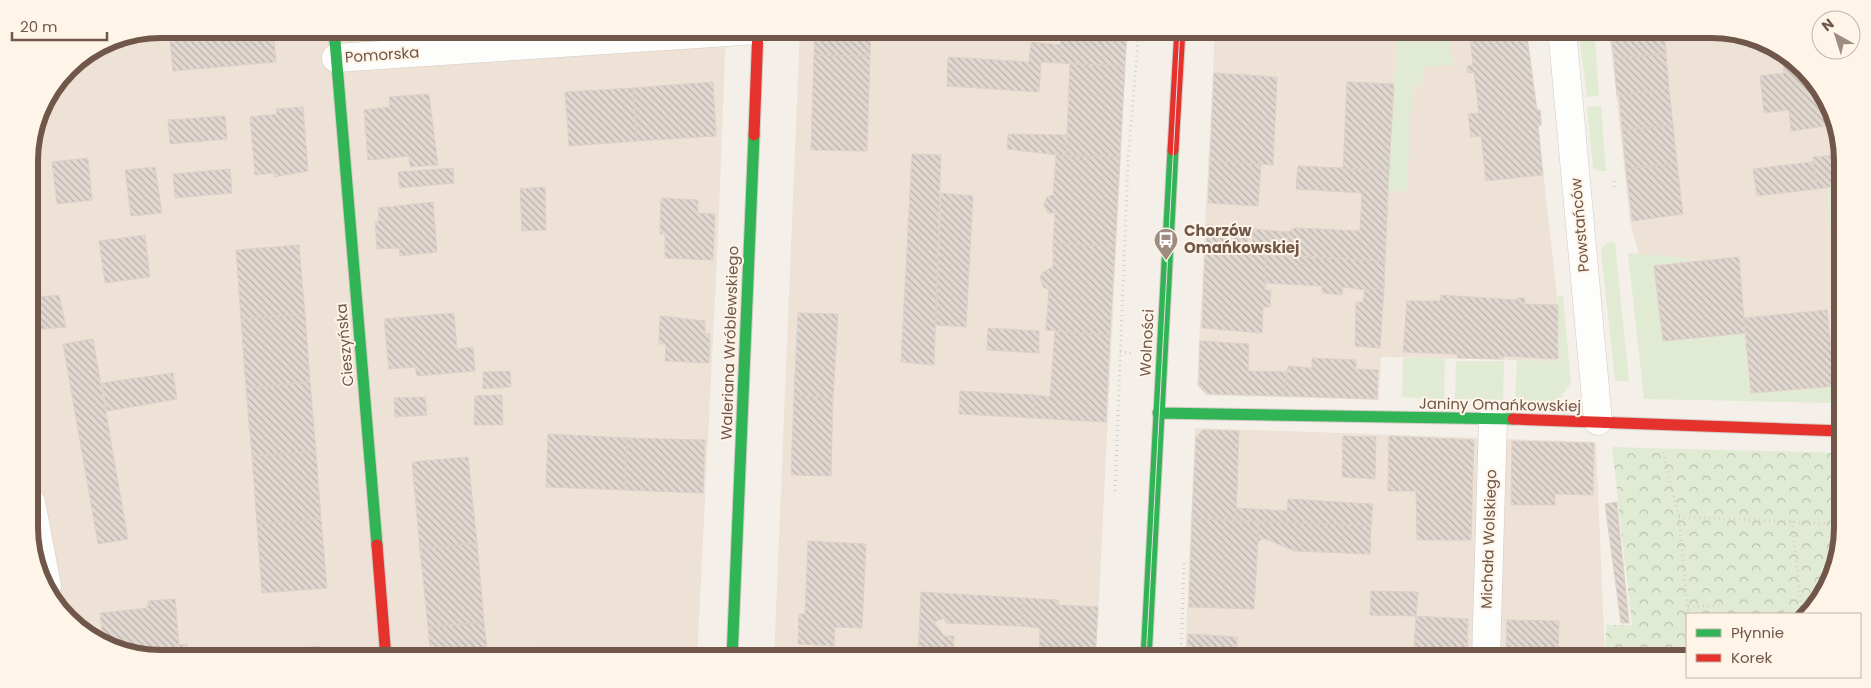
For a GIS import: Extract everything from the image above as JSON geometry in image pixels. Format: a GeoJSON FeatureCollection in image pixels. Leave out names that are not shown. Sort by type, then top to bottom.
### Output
{"type":"FeatureCollection","features":[{"type":"Feature","properties":{"kind":"street","name":"Wolności"},"geometry":{"type":"LineString","coordinates":[[1146,650],[1180,37]]}},
{"type":"Feature","properties":{"kind":"street","name":"Powstańców"},"geometry":{"type":"LineString","coordinates":[[1563,37],[1598,421]]}},
{"type":"Feature","properties":{"kind":"street","name":"Cieszyńska"},"geometry":{"type":"LineString","coordinates":[[335,38],[385,650]]}},
{"type":"Feature","properties":{"kind":"street","name":"Pomorska"},"geometry":{"type":"LineString","coordinates":[[336,58],[642,38]]}},
{"type":"Feature","properties":{"kind":"street","name":"Waleriana Wróblewskiego"},"geometry":{"type":"LineString","coordinates":[[732,650],[758,38]]}},
{"type":"Feature","properties":{"kind":"street","name":"Janiny Omańkowskiej"},"geometry":{"type":"LineString","coordinates":[[1158,414],[1598,421],[1656,425],[1834,431]]}},
{"type":"Feature","properties":{"kind":"street","name":"Michała Wolskiego"},"geometry":{"type":"LineString","coordinates":[[1486,650],[1493,419]]}},
{"type":"Feature","properties":{"kind":"street"},"geometry":{"type":"LineString","coordinates":[[39,544],[42,559]]}},
{"type":"Feature","properties":{"kind":"path"},"geometry":{"type":"LineString","coordinates":[[1115,490],[1128,160],[1138,37]]}},
{"type":"Feature","properties":{"kind":"path"},"geometry":{"type":"LineString","coordinates":[[1614,181],[1614,189]]}},
{"type":"Feature","properties":{"kind":"path"},"geometry":{"type":"LineString","coordinates":[[1656,425],[1679,517],[1688,613]]}},
{"type":"Feature","properties":{"kind":"path"},"geometry":{"type":"LineString","coordinates":[[1679,517],[1834,524]]}},
{"type":"Feature","properties":{"kind":"path"},"geometry":{"type":"LineString","coordinates":[[1792,521],[1802,611]]}},
{"type":"Feature","properties":{"kind":"path"},"geometry":{"type":"LineString","coordinates":[[1688,608],[1722,605]]}},
{"type":"Feature","properties":{"kind":"shaded area"},"geometry":{"type":"Polygon","coordinates":[[[1127,37],[1096,650],[774,650],[800,38],[1127,37]]]}},
{"type":"Feature","properties":{"kind":"shaded area"},"geometry":{"type":"Polygon","coordinates":[[[1215,37],[1527,37],[1537,109],[1541,109],[1542,126],[1538,126],[1558,305],[1558,361],[1381,357],[1379,400],[1206,395],[1197,385],[1215,37]]]}},
{"type":"Feature","properties":{"kind":"shaded area"},"geometry":{"type":"Polygon","coordinates":[[[1610,37],[1711,37],[1735,40],[1758,47],[1772,54],[1798,73],[1808,85],[1824,113],[1829,128],[1834,160],[1834,403],[1751,401],[1743,335],[1662,342],[1630,221],[1610,37]]]}},
{"type":"Feature","properties":{"kind":"shaded area"},"geometry":{"type":"Polygon","coordinates":[[[152,38],[726,38],[718,238],[697,650],[144,649],[121,644],[92,630],[68,609],[53,587],[37,487],[38,152],[42,128],[50,106],[63,85],[79,68],[92,58],[113,47],[136,40],[152,38]]]}},
{"type":"Feature","properties":{"kind":"shaded area"},"geometry":{"type":"Polygon","coordinates":[[[1195,428],[1596,442],[1605,650],[1185,650],[1195,428]]]}},
{"type":"Feature","properties":{"kind":"green space"},"geometry":{"type":"Polygon","coordinates":[[[1397,37],[1450,37],[1453,66],[1423,66],[1422,85],[1412,86],[1407,190],[1388,193],[1397,37]]]}},
{"type":"Feature","properties":{"kind":"green space"},"geometry":{"type":"Polygon","coordinates":[[[1580,41],[1595,41],[1599,96],[1587,97],[1580,41]]]}},
{"type":"Feature","properties":{"kind":"green space"},"geometry":{"type":"Polygon","coordinates":[[[1601,106],[1606,171],[1599,171],[1593,168],[1587,107],[1601,106]]]}},
{"type":"Feature","properties":{"kind":"green space"},"geometry":{"type":"Polygon","coordinates":[[[1834,189],[1834,274],[1827,190],[1834,189]]]}},
{"type":"Feature","properties":{"kind":"green space"},"geometry":{"type":"Polygon","coordinates":[[[1608,242],[1615,243],[1629,381],[1615,381],[1601,249],[1608,242]]]}},
{"type":"Feature","properties":{"kind":"green space"},"geometry":{"type":"Polygon","coordinates":[[[1628,253],[1690,258],[1692,261],[1654,265],[1663,342],[1744,334],[1750,394],[1834,387],[1834,403],[1644,399],[1628,253]]]}},
{"type":"Feature","properties":{"kind":"green space"},"geometry":{"type":"Polygon","coordinates":[[[1558,296],[1563,296],[1571,383],[1556,403],[1515,401],[1517,360],[1559,361],[1558,296]]]}},
{"type":"Feature","properties":{"kind":"green space"},"geometry":{"type":"Polygon","coordinates":[[[1403,358],[1445,358],[1444,400],[1402,397],[1403,358]]]}},
{"type":"Feature","properties":{"kind":"green space"},"geometry":{"type":"Polygon","coordinates":[[[1456,361],[1504,361],[1503,400],[1455,399],[1456,361]]]}},
{"type":"Feature","properties":{"kind":"green space"},"geometry":{"type":"Polygon","coordinates":[[[1612,447],[1834,453],[1834,528],[1831,552],[1821,582],[1800,613],[1686,613],[1686,650],[1606,650],[1606,625],[1632,625],[1612,447]]]}},
{"type":"Feature","properties":{"kind":"building"},"geometry":{"type":"Polygon","coordinates":[[[1061,37],[1127,37],[1125,66],[1060,63],[1061,37]]]}},
{"type":"Feature","properties":{"kind":"building"},"geometry":{"type":"Polygon","coordinates":[[[1470,37],[1527,37],[1537,111],[1540,110],[1541,125],[1538,125],[1543,175],[1486,181],[1481,136],[1471,137],[1468,114],[1479,113],[1474,72],[1468,73],[1467,66],[1473,65],[1470,37]]]}},
{"type":"Feature","properties":{"kind":"building"},"geometry":{"type":"Polygon","coordinates":[[[1611,37],[1665,37],[1666,53],[1614,59],[1611,37]]]}},
{"type":"Feature","properties":{"kind":"building"},"geometry":{"type":"Polygon","coordinates":[[[170,38],[274,38],[276,62],[173,71],[170,38]]]}},
{"type":"Feature","properties":{"kind":"building"},"geometry":{"type":"Polygon","coordinates":[[[815,38],[871,38],[870,56],[814,55],[815,38]]]}},
{"type":"Feature","properties":{"kind":"building"},"geometry":{"type":"Polygon","coordinates":[[[1031,42],[1061,45],[1060,63],[1041,62],[1039,92],[947,86],[948,57],[1029,62],[1031,42]]]}},
{"type":"Feature","properties":{"kind":"building"},"geometry":{"type":"Polygon","coordinates":[[[1666,53],[1669,89],[1617,95],[1614,59],[1666,53]]]}},
{"type":"Feature","properties":{"kind":"building"},"geometry":{"type":"Polygon","coordinates":[[[814,55],[870,56],[867,151],[811,150],[814,55]]]}},
{"type":"Feature","properties":{"kind":"building"},"geometry":{"type":"Polygon","coordinates":[[[1783,61],[1798,73],[1808,85],[1824,113],[1828,126],[1791,131],[1789,110],[1764,113],[1760,76],[1784,73],[1783,61]]]}},
{"type":"Feature","properties":{"kind":"building"},"geometry":{"type":"Polygon","coordinates":[[[1070,64],[1125,66],[1120,157],[1066,156],[1070,64]]]}},
{"type":"Feature","properties":{"kind":"building"},"geometry":{"type":"Polygon","coordinates":[[[1214,73],[1277,77],[1273,165],[1210,161],[1214,73]]]}},
{"type":"Feature","properties":{"kind":"building"},"geometry":{"type":"Polygon","coordinates":[[[713,82],[716,136],[637,141],[633,88],[713,82]]]}},
{"type":"Feature","properties":{"kind":"building"},"geometry":{"type":"Polygon","coordinates":[[[1347,82],[1394,84],[1389,170],[1343,169],[1347,82]]]}},
{"type":"Feature","properties":{"kind":"building"},"geometry":{"type":"Polygon","coordinates":[[[633,88],[637,141],[569,146],[565,92],[633,88]]]}},
{"type":"Feature","properties":{"kind":"building"},"geometry":{"type":"Polygon","coordinates":[[[1669,89],[1673,125],[1622,130],[1619,95],[1669,89]]]}},
{"type":"Feature","properties":{"kind":"building"},"geometry":{"type":"Polygon","coordinates":[[[429,94],[438,165],[410,167],[409,156],[368,160],[364,110],[390,107],[389,97],[429,94]]]}},
{"type":"Feature","properties":{"kind":"building"},"geometry":{"type":"Polygon","coordinates":[[[303,107],[308,171],[274,177],[274,173],[255,175],[250,117],[277,114],[276,109],[303,107]]]}},
{"type":"Feature","properties":{"kind":"building"},"geometry":{"type":"Polygon","coordinates":[[[225,116],[227,139],[170,144],[168,120],[225,116]]]}},
{"type":"Feature","properties":{"kind":"building"},"geometry":{"type":"Polygon","coordinates":[[[1673,125],[1677,163],[1626,169],[1622,130],[1673,125]]]}},
{"type":"Feature","properties":{"kind":"building"},"geometry":{"type":"Polygon","coordinates":[[[1008,134],[1066,135],[1066,156],[1007,149],[1008,134]]]}},
{"type":"Feature","properties":{"kind":"building"},"geometry":{"type":"Polygon","coordinates":[[[912,154],[941,155],[934,365],[901,362],[912,154]]]}},
{"type":"Feature","properties":{"kind":"building"},"geometry":{"type":"Polygon","coordinates":[[[1056,155],[1120,157],[1115,247],[1053,243],[1055,213],[1048,213],[1044,205],[1047,197],[1053,195],[1056,155]]]}},
{"type":"Feature","properties":{"kind":"building"},"geometry":{"type":"Polygon","coordinates":[[[1833,156],[1834,186],[1817,189],[1813,157],[1833,156]]]}},
{"type":"Feature","properties":{"kind":"building"},"geometry":{"type":"Polygon","coordinates":[[[88,158],[92,200],[57,204],[52,162],[88,158]]]}},
{"type":"Feature","properties":{"kind":"building"},"geometry":{"type":"Polygon","coordinates":[[[1210,161],[1261,164],[1258,206],[1208,203],[1210,161]]]}},
{"type":"Feature","properties":{"kind":"building"},"geometry":{"type":"Polygon","coordinates":[[[1813,162],[1817,189],[1757,196],[1753,169],[1813,162]]]}},
{"type":"Feature","properties":{"kind":"building"},"geometry":{"type":"Polygon","coordinates":[[[1677,163],[1683,214],[1632,221],[1626,169],[1677,163]]]}},
{"type":"Feature","properties":{"kind":"building"},"geometry":{"type":"Polygon","coordinates":[[[1298,166],[1389,170],[1385,261],[1287,255],[1288,232],[1295,228],[1360,231],[1362,193],[1296,189],[1298,166]]]}},
{"type":"Feature","properties":{"kind":"building"},"geometry":{"type":"Polygon","coordinates":[[[155,167],[162,213],[131,216],[125,170],[155,167]]]}},
{"type":"Feature","properties":{"kind":"building"},"geometry":{"type":"Polygon","coordinates":[[[453,168],[454,183],[400,188],[398,172],[453,168]]]}},
{"type":"Feature","properties":{"kind":"building"},"geometry":{"type":"Polygon","coordinates":[[[230,169],[232,193],[175,198],[173,174],[230,169]]]}},
{"type":"Feature","properties":{"kind":"building"},"geometry":{"type":"Polygon","coordinates":[[[545,187],[546,230],[522,231],[520,189],[545,187]]]}},
{"type":"Feature","properties":{"kind":"building"},"geometry":{"type":"Polygon","coordinates":[[[941,193],[973,196],[966,327],[936,325],[941,193]]]}},
{"type":"Feature","properties":{"kind":"building"},"geometry":{"type":"Polygon","coordinates":[[[661,198],[698,200],[698,213],[715,214],[713,260],[665,258],[665,234],[660,234],[661,198]]]}},
{"type":"Feature","properties":{"kind":"building"},"geometry":{"type":"Polygon","coordinates":[[[433,202],[437,252],[400,256],[399,248],[377,249],[375,221],[379,221],[378,208],[433,202]]]}},
{"type":"Feature","properties":{"kind":"building"},"geometry":{"type":"Polygon","coordinates":[[[1207,225],[1226,226],[1225,251],[1206,250],[1207,225]]]}},
{"type":"Feature","properties":{"kind":"building"},"geometry":{"type":"Polygon","coordinates":[[[1230,226],[1249,227],[1247,251],[1228,249],[1230,226]]]}},
{"type":"Feature","properties":{"kind":"building"},"geometry":{"type":"Polygon","coordinates":[[[1253,229],[1288,232],[1287,255],[1252,254],[1253,229]]]}},
{"type":"Feature","properties":{"kind":"building"},"geometry":{"type":"Polygon","coordinates":[[[145,235],[150,277],[105,283],[99,241],[145,235]]]}},
{"type":"Feature","properties":{"kind":"building"},"geometry":{"type":"Polygon","coordinates":[[[1053,243],[1115,247],[1110,335],[1046,330],[1049,290],[1043,287],[1040,278],[1042,273],[1053,267],[1053,243]]]}},
{"type":"Feature","properties":{"kind":"building"},"geometry":{"type":"Polygon","coordinates":[[[299,245],[305,314],[241,319],[236,250],[299,245]]]}},
{"type":"Feature","properties":{"kind":"building"},"geometry":{"type":"Polygon","coordinates":[[[1205,252],[1266,255],[1265,290],[1271,290],[1270,307],[1263,307],[1262,333],[1202,328],[1205,252]]]}},
{"type":"Feature","properties":{"kind":"building"},"geometry":{"type":"Polygon","coordinates":[[[1266,255],[1385,261],[1384,288],[1365,290],[1343,287],[1342,295],[1322,293],[1322,286],[1265,283],[1266,255]]]}},
{"type":"Feature","properties":{"kind":"building"},"geometry":{"type":"Polygon","coordinates":[[[1739,257],[1745,333],[1663,341],[1654,266],[1739,257]]]}},
{"type":"Feature","properties":{"kind":"building"},"geometry":{"type":"Polygon","coordinates":[[[1384,288],[1380,348],[1355,346],[1356,302],[1363,302],[1365,290],[1384,288]]]}},
{"type":"Feature","properties":{"kind":"building"},"geometry":{"type":"Polygon","coordinates":[[[59,295],[66,327],[38,329],[38,297],[59,295]]]}},
{"type":"Feature","properties":{"kind":"building"},"geometry":{"type":"Polygon","coordinates":[[[1441,295],[1517,300],[1517,298],[1525,298],[1524,304],[1558,305],[1558,359],[1503,356],[1503,359],[1458,358],[1457,354],[1403,352],[1407,301],[1440,301],[1441,295]]]}},
{"type":"Feature","properties":{"kind":"building"},"geometry":{"type":"Polygon","coordinates":[[[1827,310],[1834,386],[1751,393],[1744,318],[1827,310]]]}},
{"type":"Feature","properties":{"kind":"building"},"geometry":{"type":"Polygon","coordinates":[[[454,313],[457,349],[473,347],[475,371],[417,376],[415,367],[389,369],[384,319],[454,313]]]}},
{"type":"Feature","properties":{"kind":"building"},"geometry":{"type":"Polygon","coordinates":[[[798,313],[838,314],[833,398],[794,395],[798,313]]]}},
{"type":"Feature","properties":{"kind":"building"},"geometry":{"type":"Polygon","coordinates":[[[305,314],[310,382],[246,388],[241,319],[305,314]]]}},
{"type":"Feature","properties":{"kind":"building"},"geometry":{"type":"Polygon","coordinates":[[[660,316],[705,321],[705,334],[710,334],[709,363],[665,361],[666,344],[659,344],[660,316]]]}},
{"type":"Feature","properties":{"kind":"building"},"geometry":{"type":"Polygon","coordinates":[[[988,328],[1039,331],[1039,353],[987,350],[988,328]]]}},
{"type":"Feature","properties":{"kind":"building"},"geometry":{"type":"Polygon","coordinates":[[[1055,331],[1110,335],[1106,422],[1034,418],[1035,395],[1050,397],[1055,331]]]}},
{"type":"Feature","properties":{"kind":"building"},"geometry":{"type":"Polygon","coordinates":[[[93,339],[128,539],[98,544],[63,344],[93,339]]]}},
{"type":"Feature","properties":{"kind":"building"},"geometry":{"type":"Polygon","coordinates":[[[1200,341],[1249,344],[1248,371],[1288,372],[1284,396],[1207,394],[1199,386],[1200,341]]]}},
{"type":"Feature","properties":{"kind":"building"},"geometry":{"type":"Polygon","coordinates":[[[1312,358],[1356,360],[1356,369],[1378,370],[1377,399],[1284,396],[1288,366],[1312,368],[1312,358]]]}},
{"type":"Feature","properties":{"kind":"building"},"geometry":{"type":"Polygon","coordinates":[[[510,371],[511,387],[483,389],[483,372],[510,371]]]}},
{"type":"Feature","properties":{"kind":"building"},"geometry":{"type":"Polygon","coordinates":[[[173,373],[177,399],[107,411],[102,383],[173,373]]]}},
{"type":"Feature","properties":{"kind":"building"},"geometry":{"type":"Polygon","coordinates":[[[310,382],[316,451],[252,456],[246,388],[310,382]]]}},
{"type":"Feature","properties":{"kind":"building"},"geometry":{"type":"Polygon","coordinates":[[[960,391],[1035,395],[1034,418],[959,414],[960,391]]]}},
{"type":"Feature","properties":{"kind":"building"},"geometry":{"type":"Polygon","coordinates":[[[502,395],[503,425],[474,425],[475,396],[502,395]]]}},
{"type":"Feature","properties":{"kind":"building"},"geometry":{"type":"Polygon","coordinates":[[[794,395],[833,398],[831,476],[791,475],[794,395]]]}},
{"type":"Feature","properties":{"kind":"building"},"geometry":{"type":"Polygon","coordinates":[[[425,397],[427,415],[395,417],[394,398],[425,397]]]}},
{"type":"Feature","properties":{"kind":"building"},"geometry":{"type":"Polygon","coordinates":[[[1203,430],[1239,431],[1236,521],[1192,518],[1196,437],[1203,430]]]}},
{"type":"Feature","properties":{"kind":"building"},"geometry":{"type":"Polygon","coordinates":[[[548,434],[627,438],[625,490],[546,487],[548,434]]]}},
{"type":"Feature","properties":{"kind":"building"},"geometry":{"type":"Polygon","coordinates":[[[1343,436],[1376,437],[1375,479],[1342,477],[1343,436]]]}},
{"type":"Feature","properties":{"kind":"building"},"geometry":{"type":"Polygon","coordinates":[[[1389,436],[1474,440],[1471,540],[1417,540],[1416,491],[1388,491],[1389,436]]]}},
{"type":"Feature","properties":{"kind":"building"},"geometry":{"type":"Polygon","coordinates":[[[627,438],[705,440],[703,493],[625,490],[627,438]]]}},
{"type":"Feature","properties":{"kind":"building"},"geometry":{"type":"Polygon","coordinates":[[[1512,441],[1594,443],[1593,495],[1555,494],[1555,505],[1511,505],[1512,441]]]}},
{"type":"Feature","properties":{"kind":"building"},"geometry":{"type":"Polygon","coordinates":[[[316,451],[321,519],[257,524],[252,456],[316,451]]]}},
{"type":"Feature","properties":{"kind":"building"},"geometry":{"type":"Polygon","coordinates":[[[468,457],[477,543],[420,549],[412,462],[468,457]]]}},
{"type":"Feature","properties":{"kind":"building"},"geometry":{"type":"Polygon","coordinates":[[[1288,499],[1373,504],[1371,526],[1236,521],[1236,508],[1287,511],[1288,499]]]}},
{"type":"Feature","properties":{"kind":"building"},"geometry":{"type":"Polygon","coordinates":[[[1617,502],[1629,623],[1621,623],[1605,504],[1617,502]]]}},
{"type":"Feature","properties":{"kind":"building"},"geometry":{"type":"Polygon","coordinates":[[[1192,518],[1259,521],[1254,609],[1189,607],[1192,518]]]}},
{"type":"Feature","properties":{"kind":"building"},"geometry":{"type":"Polygon","coordinates":[[[321,519],[327,588],[262,593],[257,524],[321,519]]]}},
{"type":"Feature","properties":{"kind":"building"},"geometry":{"type":"Polygon","coordinates":[[[1259,521],[1371,526],[1370,554],[1295,551],[1263,538],[1257,543],[1259,521]]]}},
{"type":"Feature","properties":{"kind":"building"},"geometry":{"type":"Polygon","coordinates":[[[808,541],[866,544],[862,628],[835,627],[834,646],[798,644],[799,614],[805,614],[808,541]]]}},
{"type":"Feature","properties":{"kind":"building"},"geometry":{"type":"Polygon","coordinates":[[[477,543],[484,622],[428,627],[420,549],[477,543]]]}},
{"type":"Feature","properties":{"kind":"building"},"geometry":{"type":"Polygon","coordinates":[[[1371,591],[1418,592],[1416,616],[1370,615],[1371,591]]]}},
{"type":"Feature","properties":{"kind":"building"},"geometry":{"type":"Polygon","coordinates":[[[921,592],[1022,598],[1021,626],[946,623],[944,618],[934,622],[944,636],[954,636],[953,650],[918,650],[921,592]]]}},
{"type":"Feature","properties":{"kind":"building"},"geometry":{"type":"Polygon","coordinates":[[[1022,598],[1058,600],[1059,605],[1098,607],[1096,650],[1039,650],[1040,628],[1021,626],[1022,598]]]}},
{"type":"Feature","properties":{"kind":"building"},"geometry":{"type":"Polygon","coordinates":[[[175,599],[179,645],[187,644],[188,650],[144,649],[121,644],[111,640],[111,638],[103,636],[100,613],[148,608],[148,601],[175,599]]]}},
{"type":"Feature","properties":{"kind":"building"},"geometry":{"type":"Polygon","coordinates":[[[1416,616],[1468,619],[1467,650],[1414,650],[1416,616]]]}},
{"type":"Feature","properties":{"kind":"building"},"geometry":{"type":"Polygon","coordinates":[[[1507,620],[1559,621],[1558,650],[1506,650],[1507,620]]]}},
{"type":"Feature","properties":{"kind":"building"},"geometry":{"type":"Polygon","coordinates":[[[484,622],[487,650],[430,650],[428,627],[484,622]]]}},
{"type":"Feature","properties":{"kind":"building"},"geometry":{"type":"Polygon","coordinates":[[[1188,634],[1237,637],[1236,650],[1187,650],[1188,634]]]}},
{"type":"Feature","properties":{"kind":"building"},"geometry":{"type":"Polygon","coordinates":[[[319,646],[319,650],[279,650],[319,646]]]}},
{"type":"Feature","properties":{"kind":"building"},"geometry":{"type":"Polygon","coordinates":[[[539,647],[612,649],[612,650],[539,650],[539,647]]]}},
{"type":"Feature","properties":{"kind":"tram line"},"geometry":{"type":"LineString","coordinates":[[1146,650],[1180,37]]}},
{"type":"Feature","properties":{"kind":"traffic: fast"},"geometry":{"type":"LineString","coordinates":[[335,38],[377,545]]}},
{"type":"Feature","properties":{"kind":"traffic: fast"},"geometry":{"type":"LineString","coordinates":[[732,650],[754,135]]}},
{"type":"Feature","properties":{"kind":"traffic: fast"},"geometry":{"type":"LineString","coordinates":[[1146,650],[1173,150]]}},
{"type":"Feature","properties":{"kind":"traffic: fast"},"geometry":{"type":"LineString","coordinates":[[1158,413],[1513,419]]}},
{"type":"Feature","properties":{"kind":"traffic: jam"},"geometry":{"type":"LineString","coordinates":[[1173,150],[1180,37]]}},
{"type":"Feature","properties":{"kind":"traffic: jam"},"geometry":{"type":"LineString","coordinates":[[754,135],[758,38]]}},
{"type":"Feature","properties":{"kind":"traffic: jam"},"geometry":{"type":"LineString","coordinates":[[1513,419],[1834,431]]}},
{"type":"Feature","properties":{"kind":"traffic: jam"},"geometry":{"type":"LineString","coordinates":[[377,545],[385,650]]}},
{"type":"Feature","properties":{"kind":"place","name":"Chorzów Omańkowskiej"},"geometry":{"type":"Point","coordinates":[1166,261]}}]}
